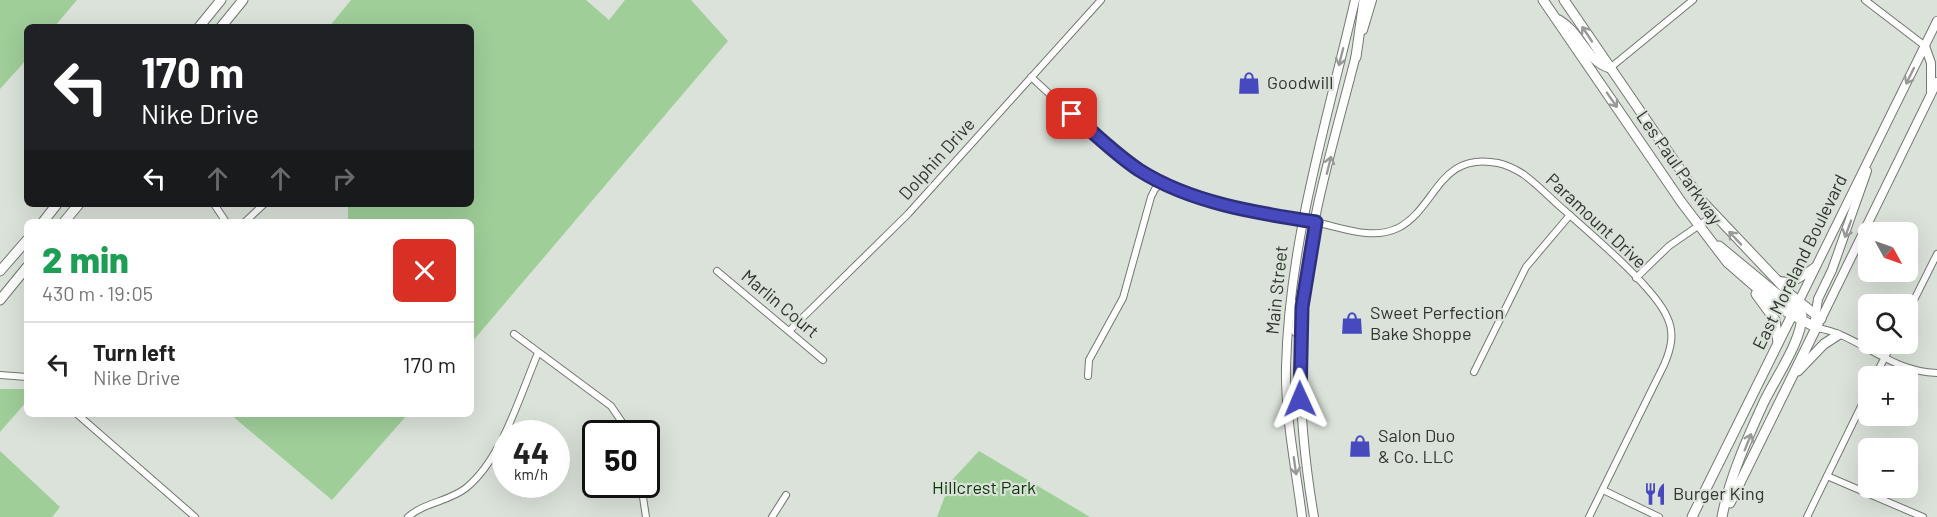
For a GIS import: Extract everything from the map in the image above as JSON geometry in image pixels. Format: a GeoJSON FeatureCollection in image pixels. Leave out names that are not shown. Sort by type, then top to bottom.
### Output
{"type":"FeatureCollection","features":[{"type":"Feature","properties":{"kind":"main road"},"geometry":{"type":"LineString","coordinates":[[201,24],[221,0]]}},
{"type":"Feature","properties":{"kind":"main road"},"geometry":{"type":"LineString","coordinates":[[223,24],[243,0]]}},
{"type":"Feature","properties":{"kind":"main road","name":"Main Street"},"geometry":{"type":"LineString","coordinates":[[1302,517],[1288,412],[1286,369],[1291,302],[1302,220],[1355,0]]}},
{"type":"Feature","properties":{"kind":"main road"},"geometry":{"type":"LineString","coordinates":[[1356,57],[1364,0]]}},
{"type":"Feature","properties":{"kind":"main road","name":"Main Street"},"geometry":{"type":"LineString","coordinates":[[1314,517],[1305,474],[1299,383],[1302,307],[1316,222],[1372,0]]}},
{"type":"Feature","properties":{"kind":"main road","name":"Les Paul Parkway"},"geometry":{"type":"LineString","coordinates":[[1543,0],[1698,224],[1742,278],[1798,312],[1817,320]]}},
{"type":"Feature","properties":{"kind":"main road","name":"Les Paul Parkway"},"geometry":{"type":"LineString","coordinates":[[1564,0],[1660,143],[1714,215],[1777,280],[1798,312],[1817,320]]}},
{"type":"Feature","properties":{"kind":"main road"},"geometry":{"type":"LineString","coordinates":[[1556,18],[1571,27],[1595,61],[1610,68]]}},
{"type":"Feature","properties":{"kind":"main road","name":"East Moreland Boulevard"},"geometry":{"type":"LineString","coordinates":[[1692,517],[1778,345],[1798,312],[1816,267],[1936,25]]}},
{"type":"Feature","properties":{"kind":"main road"},"geometry":{"type":"LineString","coordinates":[[1925,46],[1931,63],[1931,95]]}},
{"type":"Feature","properties":{"kind":"main road"},"geometry":{"type":"LineString","coordinates":[[1597,79],[1615,84],[1647,132],[1660,143]]}},
{"type":"Feature","properties":{"kind":"main road"},"geometry":{"type":"LineString","coordinates":[[1723,517],[1792,377],[1817,320],[1937,82]]}},
{"type":"Feature","properties":{"kind":"main road"},"geometry":{"type":"LineString","coordinates":[[1817,320],[1818,299],[1832,270],[1864,184],[1872,153]]}},
{"type":"Feature","properties":{"kind":"main road"},"geometry":{"type":"LineString","coordinates":[[45,219],[55,207]]}},
{"type":"Feature","properties":{"kind":"main road"},"geometry":{"type":"LineString","coordinates":[[66,219],[76,207]]}},
{"type":"Feature","properties":{"kind":"main road"},"geometry":{"type":"LineString","coordinates":[[1712,242],[1735,257],[1798,312],[1725,498],[1723,517]]}},
{"type":"Feature","properties":{"kind":"main road"},"geometry":{"type":"LineString","coordinates":[[0,271],[24,243]]}},
{"type":"Feature","properties":{"kind":"main road"},"geometry":{"type":"LineString","coordinates":[[1777,280],[1785,283],[1793,282],[1816,267]]}},
{"type":"Feature","properties":{"kind":"main road"},"geometry":{"type":"LineString","coordinates":[[0,300],[24,271]]}},
{"type":"Feature","properties":{"kind":"main road"},"geometry":{"type":"LineString","coordinates":[[1742,278],[1774,318],[1778,345]]}},
{"type":"Feature","properties":{"kind":"main road"},"geometry":{"type":"LineString","coordinates":[[1291,302],[1297,308],[1295,337],[1300,350]]}},
{"type":"Feature","properties":{"kind":"main road"},"geometry":{"type":"LineString","coordinates":[[1792,377],[1824,344],[1838,335]]}},
{"type":"Feature","properties":{"kind":"street","name":"Dolphin Drive"},"geometry":{"type":"LineString","coordinates":[[789,331],[908,214],[1101,0]]}},
{"type":"Feature","properties":{"kind":"street"},"geometry":{"type":"LineString","coordinates":[[1610,68],[1693,0]]}},
{"type":"Feature","properties":{"kind":"street"},"geometry":{"type":"LineString","coordinates":[[1865,0],[1925,46]]}},
{"type":"Feature","properties":{"kind":"street","name":"Paramount Drive"},"geometry":{"type":"LineString","coordinates":[[1031,77],[1129,163],[1163,182],[1205,199],[1355,232],[1377,233],[1393,230],[1413,218],[1436,186],[1464,166],[1485,162],[1508,166],[1524,175],[1636,278],[1667,316],[1671,345],[1664,365],[1589,517]]}},
{"type":"Feature","properties":{"kind":"street"},"geometry":{"type":"LineString","coordinates":[[1088,376],[1089,360],[1123,298],[1151,197],[1155,189],[1163,182]]}},
{"type":"Feature","properties":{"kind":"street"},"geometry":{"type":"LineString","coordinates":[[248,219],[261,207]]}},
{"type":"Feature","properties":{"kind":"street"},"geometry":{"type":"LineString","coordinates":[[1474,372],[1526,267],[1570,215]]}},
{"type":"Feature","properties":{"kind":"street"},"geometry":{"type":"LineString","coordinates":[[1636,278],[1669,246],[1714,215]]}},
{"type":"Feature","properties":{"kind":"street"},"geometry":{"type":"LineString","coordinates":[[1917,294],[1937,254]]}},
{"type":"Feature","properties":{"kind":"street","name":"Marlin Court"},"geometry":{"type":"LineString","coordinates":[[717,271],[823,360]]}},
{"type":"Feature","properties":{"kind":"street"},"geometry":{"type":"LineString","coordinates":[[1817,320],[1827,329],[1884,359],[1909,369],[1937,373]]}},
{"type":"Feature","properties":{"kind":"street"},"geometry":{"type":"LineString","coordinates":[[514,334],[611,406],[620,420]]}},
{"type":"Feature","properties":{"kind":"street"},"geometry":{"type":"LineString","coordinates":[[408,517],[426,505],[459,493],[483,472],[496,449],[538,353]]}},
{"type":"Feature","properties":{"kind":"street"},"geometry":{"type":"LineString","coordinates":[[1880,366],[1887,354]]}},
{"type":"Feature","properties":{"kind":"street"},"geometry":{"type":"LineString","coordinates":[[0,375],[24,377]]}},
{"type":"Feature","properties":{"kind":"street"},"geometry":{"type":"LineString","coordinates":[[1807,517],[1858,413]]}},
{"type":"Feature","properties":{"kind":"street"},"geometry":{"type":"LineString","coordinates":[[80,417],[195,517]]}},
{"type":"Feature","properties":{"kind":"street"},"geometry":{"type":"LineString","coordinates":[[1827,476],[1923,517]]}},
{"type":"Feature","properties":{"kind":"street"},"geometry":{"type":"LineString","coordinates":[[1603,490],[1659,517]]}},
{"type":"Feature","properties":{"kind":"street"},"geometry":{"type":"LineString","coordinates":[[772,517],[786,495]]}},
{"type":"Feature","properties":{"kind":"street"},"geometry":{"type":"LineString","coordinates":[[643,498],[646,517]]}},
{"type":"Feature","properties":{"kind":"green space"},"geometry":{"type":"Polygon","coordinates":[[[0,0],[77,0],[57,24],[24,24],[24,62],[0,89],[0,0]]]}},
{"type":"Feature","properties":{"kind":"green space"},"geometry":{"type":"Polygon","coordinates":[[[351,0],[586,0],[609,20],[625,0],[691,0],[728,41],[474,339],[474,219],[348,219],[348,207],[474,207],[474,24],[331,24],[351,0]]]}},
{"type":"Feature","properties":{"kind":"green space"},"geometry":{"type":"Polygon","coordinates":[[[0,389],[24,389],[24,404],[0,432],[0,389]]]}},
{"type":"Feature","properties":{"kind":"green space"},"geometry":{"type":"Polygon","coordinates":[[[234,417],[405,417],[332,500],[234,417]]]}},
{"type":"Feature","properties":{"kind":"green space"},"geometry":{"type":"Polygon","coordinates":[[[0,451],[60,507],[52,517],[0,517],[0,451]]]}},
{"type":"Feature","properties":{"kind":"green space","name":"Hillcrest Park"},"geometry":{"type":"Polygon","coordinates":[[[979,451],[1090,517],[937,517],[945,496],[941,492],[979,451]]]}},
{"type":"Feature","properties":{"kind":"place","name":"Goodwill"},"geometry":{"type":"Point","coordinates":[1249,83]}},
{"type":"Feature","properties":{"kind":"place","name":"Sweet Perfection Bake Shoppe"},"geometry":{"type":"Point","coordinates":[1352,323]}},
{"type":"Feature","properties":{"kind":"place","name":"Salon Duo & Co. LLC"},"geometry":{"type":"Point","coordinates":[1360,446]}},
{"type":"Feature","properties":{"kind":"place","name":"Burger King"},"geometry":{"type":"Point","coordinates":[1655,494]}},
{"type":"Feature","properties":{"kind":"route"},"geometry":{"type":"LineString","coordinates":[[1072,114],[1129,163],[1150,177],[1174,188],[1240,208],[1316,222],[1302,307],[1300,399]]}}]}
